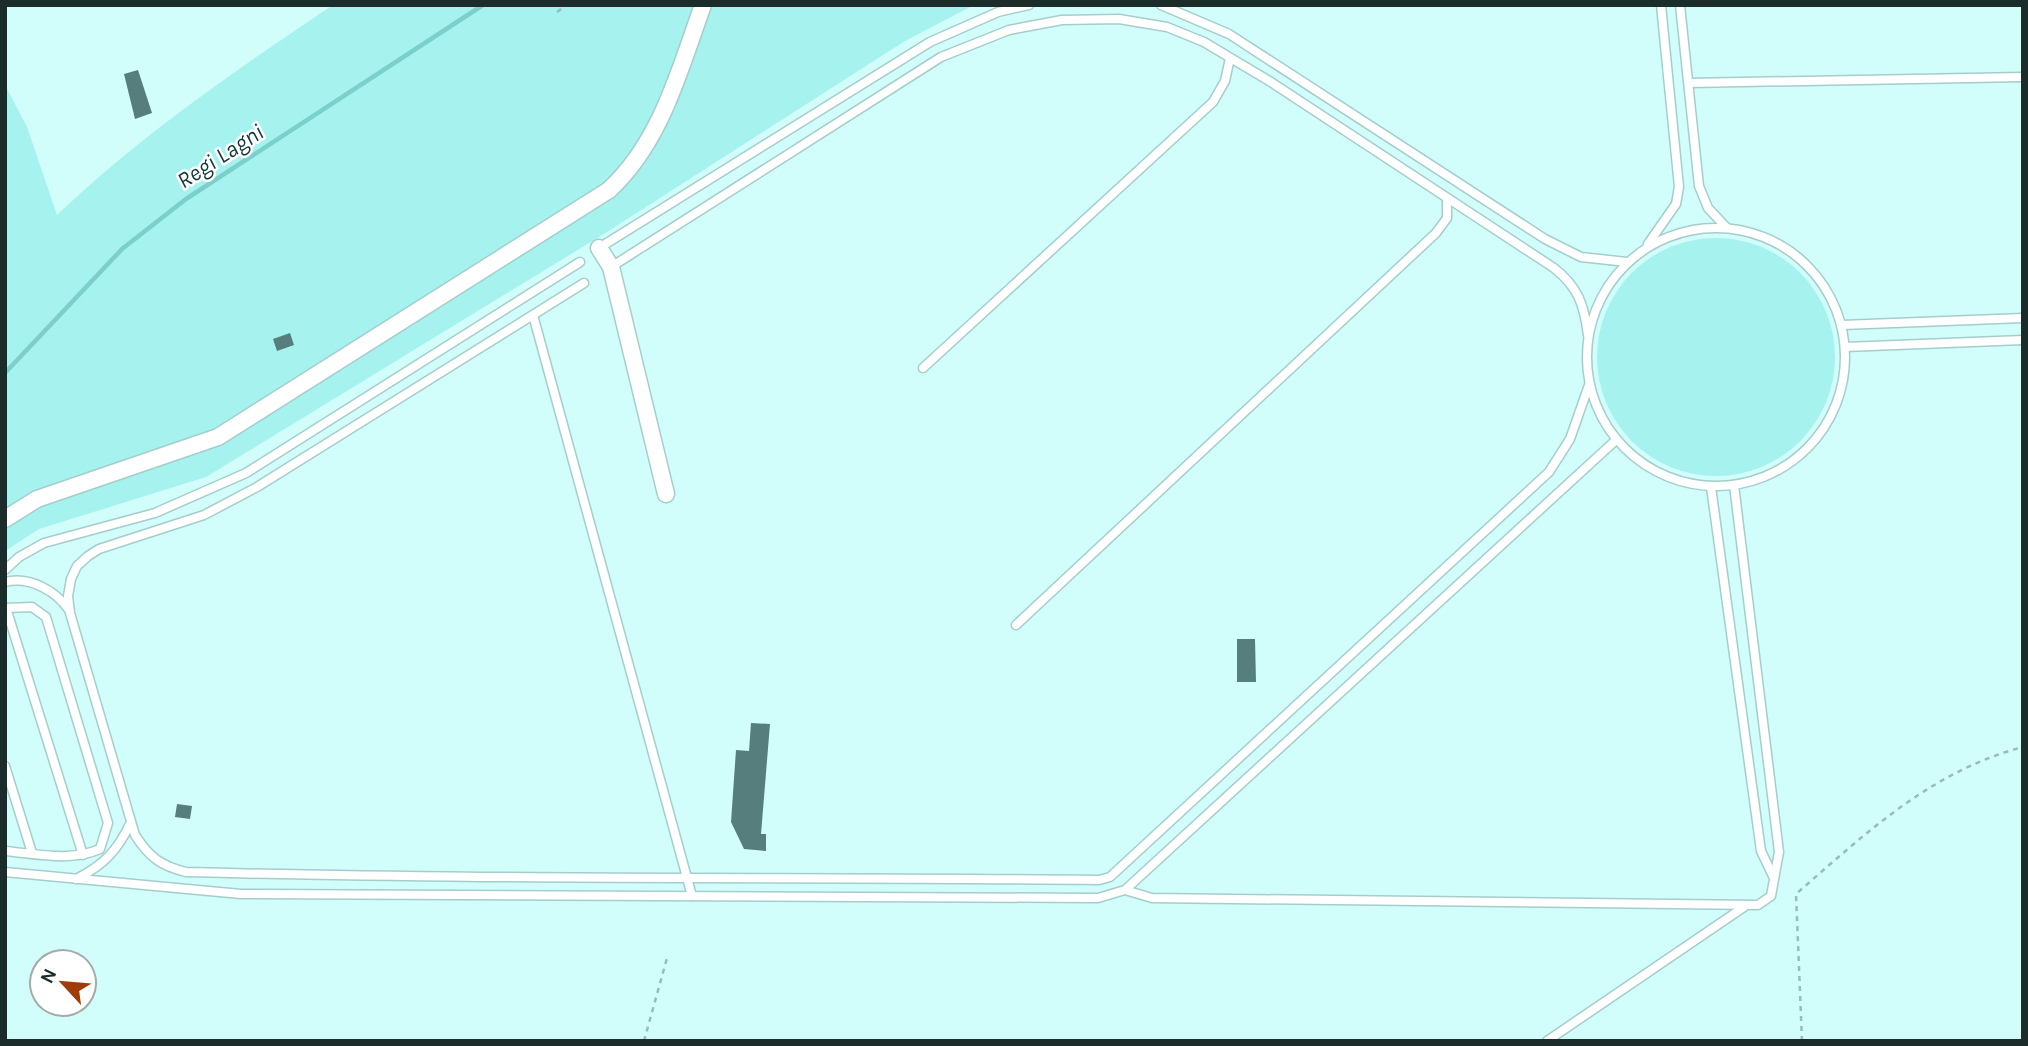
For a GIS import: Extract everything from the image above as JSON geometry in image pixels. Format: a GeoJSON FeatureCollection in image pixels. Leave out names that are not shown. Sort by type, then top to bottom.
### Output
{"type":"FeatureCollection","features":[{"type":"Feature","properties":{"kind":"street"},"geometry":{"type":"LineString","coordinates":[[5,519],[37,499],[218,436],[584,208],[632,169],[664,113],[703,5]]}},
{"type":"Feature","properties":{"kind":"street"},"geometry":{"type":"LineString","coordinates":[[599,248],[611,267],[666,494]]}},
{"type":"Feature","properties":{"kind":"lane"},"geometry":{"type":"LineString","coordinates":[[599,248],[930,42],[998,12],[1029,5]]}},
{"type":"Feature","properties":{"kind":"lane"},"geometry":{"type":"LineString","coordinates":[[1161,5],[1229,34],[1545,239],[1581,257],[1627,262]]}},
{"type":"Feature","properties":{"kind":"lane"},"geometry":{"type":"LineString","coordinates":[[1647,247],[1676,204],[1679,187],[1661,5]]}},
{"type":"Feature","properties":{"kind":"lane"},"geometry":{"type":"LineString","coordinates":[[1680,5],[1699,186],[1708,208],[1727,227]]}},
{"type":"Feature","properties":{"kind":"lane"},"geometry":{"type":"LineString","coordinates":[[611,267],[941,57],[1009,30],[1062,20],[1119,19],[1167,27],[1230,58],[1573,283],[1584,306],[1588,335],[1589,385],[1599,414],[1616,440],[1636,459],[1659,474],[1684,483],[1711,487],[1734,485],[1766,477],[1794,460],[1817,438],[1833,410],[1843,380],[1845,347],[1842,325],[1830,295],[1812,269],[1787,248],[1758,234],[1727,227],[1699,228],[1672,234],[1647,247],[1627,262],[1602,295],[1588,335]]}},
{"type":"Feature","properties":{"kind":"lane"},"geometry":{"type":"LineString","coordinates":[[922,368],[1213,102],[1225,80],[1230,58]]}},
{"type":"Feature","properties":{"kind":"lane"},"geometry":{"type":"LineString","coordinates":[[1689,83],[2023,77]]}},
{"type":"Feature","properties":{"kind":"lane"},"geometry":{"type":"LineString","coordinates":[[1016,625],[1436,233],[1447,218],[1447,198]]}},
{"type":"Feature","properties":{"kind":"lane"},"geometry":{"type":"LineString","coordinates":[[5,570],[19,557],[44,543],[155,513],[246,472],[580,262]]}},
{"type":"Feature","properties":{"kind":"lane"},"geometry":{"type":"LineString","coordinates":[[584,283],[248,492],[204,515],[99,549],[77,566],[68,596],[71,613],[131,822],[145,852],[163,867],[186,872],[419,878],[687,876],[1099,880],[1110,877],[1549,472],[1570,439],[1589,385]]}},
{"type":"Feature","properties":{"kind":"lane"},"geometry":{"type":"LineString","coordinates":[[533,315],[692,896]]}},
{"type":"Feature","properties":{"kind":"lane"},"geometry":{"type":"LineString","coordinates":[[1842,325],[2023,318]]}},
{"type":"Feature","properties":{"kind":"lane"},"geometry":{"type":"LineString","coordinates":[[1845,347],[2023,340]]}},
{"type":"Feature","properties":{"kind":"lane"},"geometry":{"type":"LineString","coordinates":[[5,872],[242,894],[1098,898],[1125,890],[1616,440]]}},
{"type":"Feature","properties":{"kind":"lane"},"geometry":{"type":"LineString","coordinates":[[1125,890],[1152,898],[1744,907],[1758,905],[1771,896],[1779,852],[1734,485]]}},
{"type":"Feature","properties":{"kind":"lane"},"geometry":{"type":"LineString","coordinates":[[1711,487],[1760,851],[1773,876]]}},
{"type":"Feature","properties":{"kind":"lane"},"geometry":{"type":"LineString","coordinates":[[5,582],[37,585],[62,600],[71,613]]}},
{"type":"Feature","properties":{"kind":"lane"},"geometry":{"type":"LineString","coordinates":[[5,851],[83,855],[100,849],[108,823],[46,617],[33,607],[6,608],[83,855]]}},
{"type":"Feature","properties":{"kind":"lane"},"geometry":{"type":"LineString","coordinates":[[5,766],[32,853]]}},
{"type":"Feature","properties":{"kind":"lane"},"geometry":{"type":"LineString","coordinates":[[76,880],[106,862],[118,849],[131,822]]}},
{"type":"Feature","properties":{"kind":"lane"},"geometry":{"type":"LineString","coordinates":[[1547,1041],[1744,907]]}},
{"type":"Feature","properties":{"kind":"path"},"geometry":{"type":"LineString","coordinates":[[557,12],[567,5]]}},
{"type":"Feature","properties":{"kind":"path"},"geometry":{"type":"LineString","coordinates":[[1802,1041],[1796,894],[1886,816],[1940,780],[1998,754],[2023,747]]}},
{"type":"Feature","properties":{"kind":"path"},"geometry":{"type":"LineString","coordinates":[[644,1041],[667,958]]}},
{"type":"Feature","properties":{"kind":"shaded area"},"geometry":{"type":"Polygon","coordinates":[[[333,5],[974,5],[905,41],[599,237],[206,477],[39,529],[5,551],[5,85],[27,127],[57,215],[156,130],[333,5]]]}},
{"type":"Feature","properties":{"kind":"shaded area"},"geometry":{"type":"Polygon","coordinates":[[[1716,238],[1739,240],[1761,247],[1782,258],[1800,273],[1815,291],[1826,312],[1833,334],[1833,380],[1826,402],[1815,423],[1800,441],[1782,456],[1761,467],[1739,474],[1716,476],[1693,474],[1671,467],[1650,456],[1632,441],[1617,423],[1606,402],[1599,380],[1597,357],[1599,334],[1606,312],[1617,291],[1632,273],[1650,258],[1671,247],[1693,240],[1716,238]]]}},
{"type":"Feature","properties":{"kind":"building"},"geometry":{"type":"Polygon","coordinates":[[[138,70],[152,113],[135,119],[124,74],[138,70]]]}},
{"type":"Feature","properties":{"kind":"building"},"geometry":{"type":"Polygon","coordinates":[[[290,333],[294,345],[277,351],[273,339],[290,333]]]}},
{"type":"Feature","properties":{"kind":"building"},"geometry":{"type":"Polygon","coordinates":[[[1237,639],[1255,639],[1256,682],[1237,682],[1237,639]]]}},
{"type":"Feature","properties":{"kind":"building"},"geometry":{"type":"Polygon","coordinates":[[[751,723],[770,724],[761,834],[766,834],[766,851],[744,849],[731,822],[736,750],[749,751],[751,723]]]}},
{"type":"Feature","properties":{"kind":"building"},"geometry":{"type":"Polygon","coordinates":[[[177,804],[192,806],[190,819],[175,817],[177,804]]]}},
{"type":"Feature","properties":{"kind":"waterway","name":"Regi Lagni"},"geometry":{"type":"LineString","coordinates":[[5,373],[122,249],[186,199],[483,5]]}}]}
